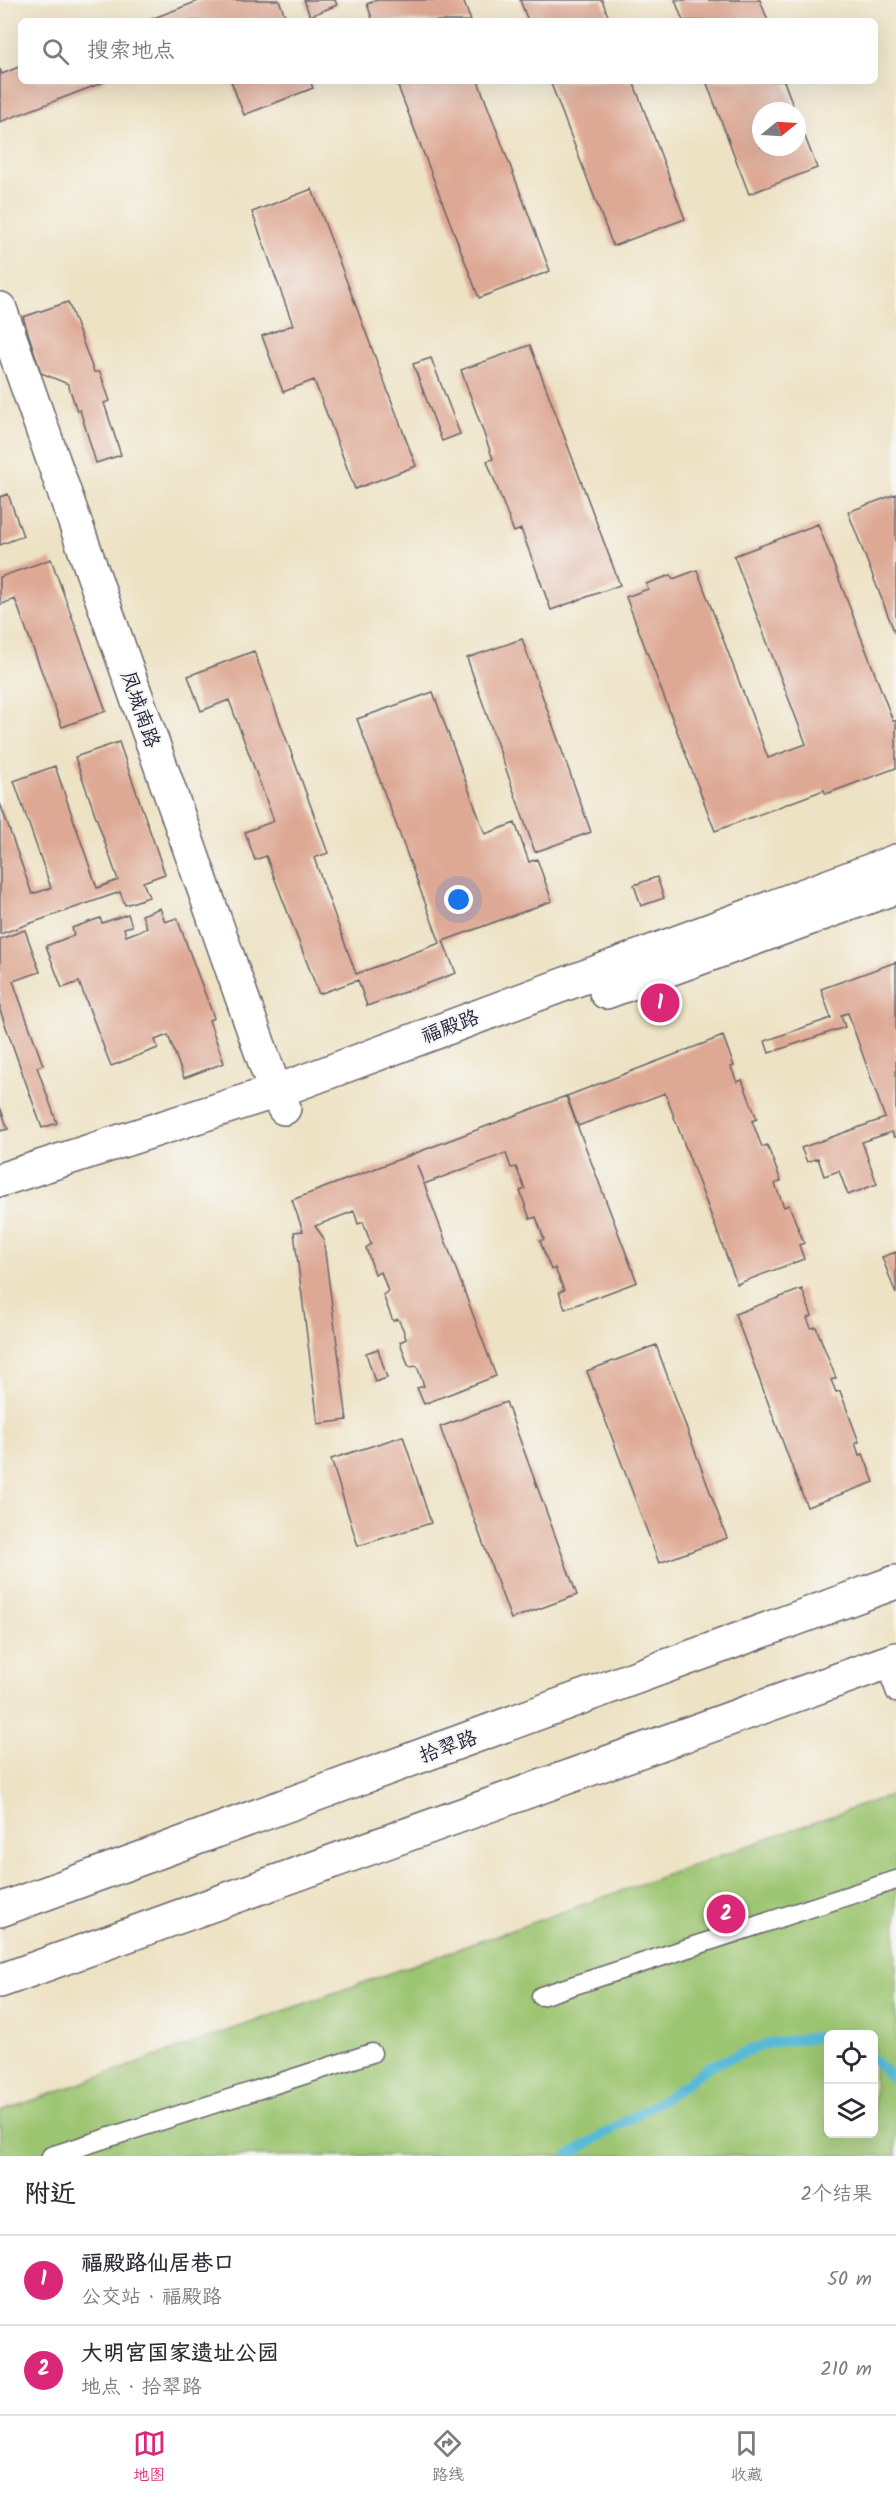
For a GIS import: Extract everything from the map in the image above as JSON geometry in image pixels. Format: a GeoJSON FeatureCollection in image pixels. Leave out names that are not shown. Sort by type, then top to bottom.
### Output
{"type":"FeatureCollection","features":[{"type":"Feature","properties":{"kind":"street","name":"凤城南路"},"geometry":{"type":"LineString","coordinates":[[0,309],[280,1100]]}},
{"type":"Feature","properties":{"kind":"street","name":"福殿路"},"geometry":{"type":"LineString","coordinates":[[0,1180],[280,1100],[896,861]]}},
{"type":"Feature","properties":{"kind":"street","name":"福殿路"},"geometry":{"type":"LineString","coordinates":[[0,1200],[280,1100],[896,887]]}},
{"type":"Feature","properties":{"kind":"street","name":"拾翠路"},"geometry":{"type":"LineString","coordinates":[[0,1910],[896,1582]]}},
{"type":"Feature","properties":{"kind":"street"},"geometry":{"type":"LineString","coordinates":[[0,1981],[892,1671]]}},
{"type":"Feature","properties":{"kind":"lane"},"geometry":{"type":"LineString","coordinates":[[541,1996],[896,1880]]}},
{"type":"Feature","properties":{"kind":"lane"},"geometry":{"type":"LineString","coordinates":[[51,2156],[372,2053]]}},
{"type":"Feature","properties":{"kind":"green space"},"geometry":{"type":"Polygon","coordinates":[[[896,1793],[896,2156],[0,2156],[0,2112],[896,1793]]]}},
{"type":"Feature","properties":{"kind":"building"},"geometry":{"type":"Polygon","coordinates":[[[201,0],[279,0],[286,18],[154,18],[201,0]]]}},
{"type":"Feature","properties":{"kind":"building"},"geometry":{"type":"Polygon","coordinates":[[[304,0],[335,0],[337,5],[310,16],[304,0]]]}},
{"type":"Feature","properties":{"kind":"building"},"geometry":{"type":"Polygon","coordinates":[[[377,0],[463,0],[470,18],[372,18],[367,4],[377,0]]]}},
{"type":"Feature","properties":{"kind":"building"},"geometry":{"type":"Polygon","coordinates":[[[520,0],[602,0],[609,18],[527,18],[520,0]]]}},
{"type":"Feature","properties":{"kind":"building"},"geometry":{"type":"Polygon","coordinates":[[[675,0],[760,0],[767,18],[682,18],[675,0]]]}},
{"type":"Feature","properties":{"kind":"building"},"geometry":{"type":"Polygon","coordinates":[[[18,67],[18,84],[99,84],[0,122],[0,69],[2,74],[18,67]]]}},
{"type":"Feature","properties":{"kind":"building"},"geometry":{"type":"Polygon","coordinates":[[[232,84],[311,84],[313,88],[244,115],[232,84]]]}},
{"type":"Feature","properties":{"kind":"building"},"geometry":{"type":"Polygon","coordinates":[[[397,84],[479,84],[550,271],[479,298],[397,84]]]}},
{"type":"Feature","properties":{"kind":"building"},"geometry":{"type":"Polygon","coordinates":[[[551,84],[634,84],[685,219],[613,246],[551,84]]]}},
{"type":"Feature","properties":{"kind":"building"},"geometry":{"type":"Polygon","coordinates":[[[707,84],[785,84],[792,102],[752,102],[752,156],[806,156],[806,139],[817,168],[749,194],[707,84]]]}},
{"type":"Feature","properties":{"kind":"building"},"geometry":{"type":"Polygon","coordinates":[[[312,189],[416,466],[355,489],[314,380],[283,392],[262,336],[293,325],[252,212],[312,189]]]}},
{"type":"Feature","properties":{"kind":"building"},"geometry":{"type":"Polygon","coordinates":[[[68,302],[94,372],[100,372],[110,401],[104,403],[121,455],[96,463],[80,410],[77,411],[68,384],[41,373],[23,317],[68,302]]]}},
{"type":"Feature","properties":{"kind":"building"},"geometry":{"type":"Polygon","coordinates":[[[530,345],[620,585],[551,610],[521,529],[514,532],[487,461],[493,459],[461,370],[530,345]]]}},
{"type":"Feature","properties":{"kind":"building"},"geometry":{"type":"Polygon","coordinates":[[[431,358],[460,434],[442,441],[413,364],[431,358]]]}},
{"type":"Feature","properties":{"kind":"building"},"geometry":{"type":"Polygon","coordinates":[[[8,494],[23,536],[0,545],[0,497],[8,494]]]}},
{"type":"Feature","properties":{"kind":"building"},"geometry":{"type":"Polygon","coordinates":[[[896,494],[896,636],[848,512],[896,494]]]}},
{"type":"Feature","properties":{"kind":"building"},"geometry":{"type":"Polygon","coordinates":[[[818,524],[893,721],[896,721],[896,768],[826,794],[824,790],[715,831],[626,597],[648,589],[646,584],[671,575],[673,579],[697,570],[768,758],[806,744],[734,556],[818,524]]]}},
{"type":"Feature","properties":{"kind":"building"},"geometry":{"type":"Polygon","coordinates":[[[51,559],[106,711],[62,727],[15,599],[0,605],[0,577],[51,559]]]}},
{"type":"Feature","properties":{"kind":"building"},"geometry":{"type":"Polygon","coordinates":[[[522,639],[591,832],[535,852],[467,658],[522,639]]]}},
{"type":"Feature","properties":{"kind":"building"},"geometry":{"type":"Polygon","coordinates":[[[254,651],[328,853],[314,858],[356,974],[440,943],[357,719],[433,692],[485,834],[515,823],[529,862],[537,859],[552,901],[443,941],[456,973],[367,1006],[358,980],[319,994],[266,856],[255,860],[245,832],[274,821],[229,700],[201,711],[188,676],[254,651]]]}},
{"type":"Feature","properties":{"kind":"building"},"geometry":{"type":"Polygon","coordinates":[[[119,742],[165,874],[143,882],[149,897],[125,905],[120,892],[0,934],[0,803],[32,894],[51,888],[14,781],[55,766],[97,888],[118,880],[75,757],[119,742]]]}},
{"type":"Feature","properties":{"kind":"building"},"geometry":{"type":"Polygon","coordinates":[[[657,877],[664,898],[641,906],[634,885],[657,877]]]}},
{"type":"Feature","properties":{"kind":"building"},"geometry":{"type":"Polygon","coordinates":[[[160,908],[165,922],[177,918],[214,1018],[209,1020],[224,1063],[184,1078],[168,1035],[155,1040],[158,1048],[111,1066],[79,982],[62,988],[46,946],[74,935],[72,928],[100,918],[102,923],[128,914],[132,926],[124,928],[126,936],[147,928],[142,915],[160,908]]]}},
{"type":"Feature","properties":{"kind":"building"},"geometry":{"type":"Polygon","coordinates":[[[25,930],[40,972],[13,981],[43,1065],[37,1067],[57,1123],[42,1128],[0,1010],[0,939],[25,930]]]}},
{"type":"Feature","properties":{"kind":"building"},"geometry":{"type":"Polygon","coordinates":[[[896,962],[896,1137],[892,1132],[862,1142],[877,1184],[848,1195],[839,1171],[824,1176],[818,1158],[807,1162],[801,1148],[885,1118],[848,1013],[841,1015],[845,1027],[769,1053],[765,1041],[831,1018],[821,989],[896,962]]]}},
{"type":"Feature","properties":{"kind":"building"},"geometry":{"type":"Polygon","coordinates":[[[723,1036],[737,1082],[742,1080],[757,1119],[752,1121],[762,1147],[767,1145],[781,1181],[775,1184],[784,1207],[789,1205],[804,1243],[799,1245],[804,1259],[737,1284],[665,1093],[578,1126],[567,1096],[723,1036]]]}},
{"type":"Feature","properties":{"kind":"building"},"geometry":{"type":"Polygon","coordinates":[[[566,1096],[637,1282],[565,1309],[559,1292],[564,1290],[555,1268],[551,1270],[540,1241],[544,1239],[536,1217],[530,1219],[520,1191],[525,1189],[516,1167],[511,1168],[506,1153],[424,1184],[496,1376],[424,1404],[417,1388],[424,1386],[417,1366],[408,1365],[400,1342],[406,1339],[403,1329],[398,1319],[393,1321],[383,1295],[388,1291],[381,1272],[375,1274],[366,1248],[371,1244],[363,1222],[358,1224],[354,1211],[315,1226],[323,1237],[347,1420],[318,1424],[294,1232],[303,1231],[292,1200],[566,1096]]]}},
{"type":"Feature","properties":{"kind":"building"},"geometry":{"type":"Polygon","coordinates":[[[0,1107],[8,1129],[0,1131],[0,1107]]]}},
{"type":"Feature","properties":{"kind":"building"},"geometry":{"type":"Polygon","coordinates":[[[896,1252],[896,1294],[882,1257],[896,1252]]]}},
{"type":"Feature","properties":{"kind":"building"},"geometry":{"type":"Polygon","coordinates":[[[802,1289],[812,1316],[807,1318],[811,1328],[816,1327],[836,1378],[831,1380],[836,1392],[840,1391],[859,1442],[855,1443],[859,1455],[863,1454],[874,1482],[807,1507],[735,1314],[802,1289]]]}},
{"type":"Feature","properties":{"kind":"building"},"geometry":{"type":"Polygon","coordinates":[[[656,1345],[727,1538],[659,1563],[587,1371],[656,1345]]]}},
{"type":"Feature","properties":{"kind":"building"},"geometry":{"type":"Polygon","coordinates":[[[378,1349],[387,1378],[375,1382],[366,1353],[378,1349]]]}},
{"type":"Feature","properties":{"kind":"building"},"geometry":{"type":"Polygon","coordinates":[[[506,1402],[577,1595],[511,1619],[440,1427],[506,1402]]]}},
{"type":"Feature","properties":{"kind":"building"},"geometry":{"type":"Polygon","coordinates":[[[403,1436],[431,1523],[358,1546],[331,1459],[403,1436]]]}},
{"type":"Feature","properties":{"kind":"waterway"},"geometry":{"type":"LineString","coordinates":[[567,2156],[672,2094],[708,2067],[769,2043],[818,2037],[824,2039]]}},
{"type":"Feature","properties":{"kind":"waterway"},"geometry":{"type":"LineString","coordinates":[[878,2064],[896,2082]]}},
{"type":"Feature","properties":{"kind":"place","name":"福殿路仙居巷口"},"geometry":{"type":"Point","coordinates":[660,1003]}},
{"type":"Feature","properties":{"kind":"place","name":"大明宫国家遗址公园"},"geometry":{"type":"Point","coordinates":[726,1914]}}]}
